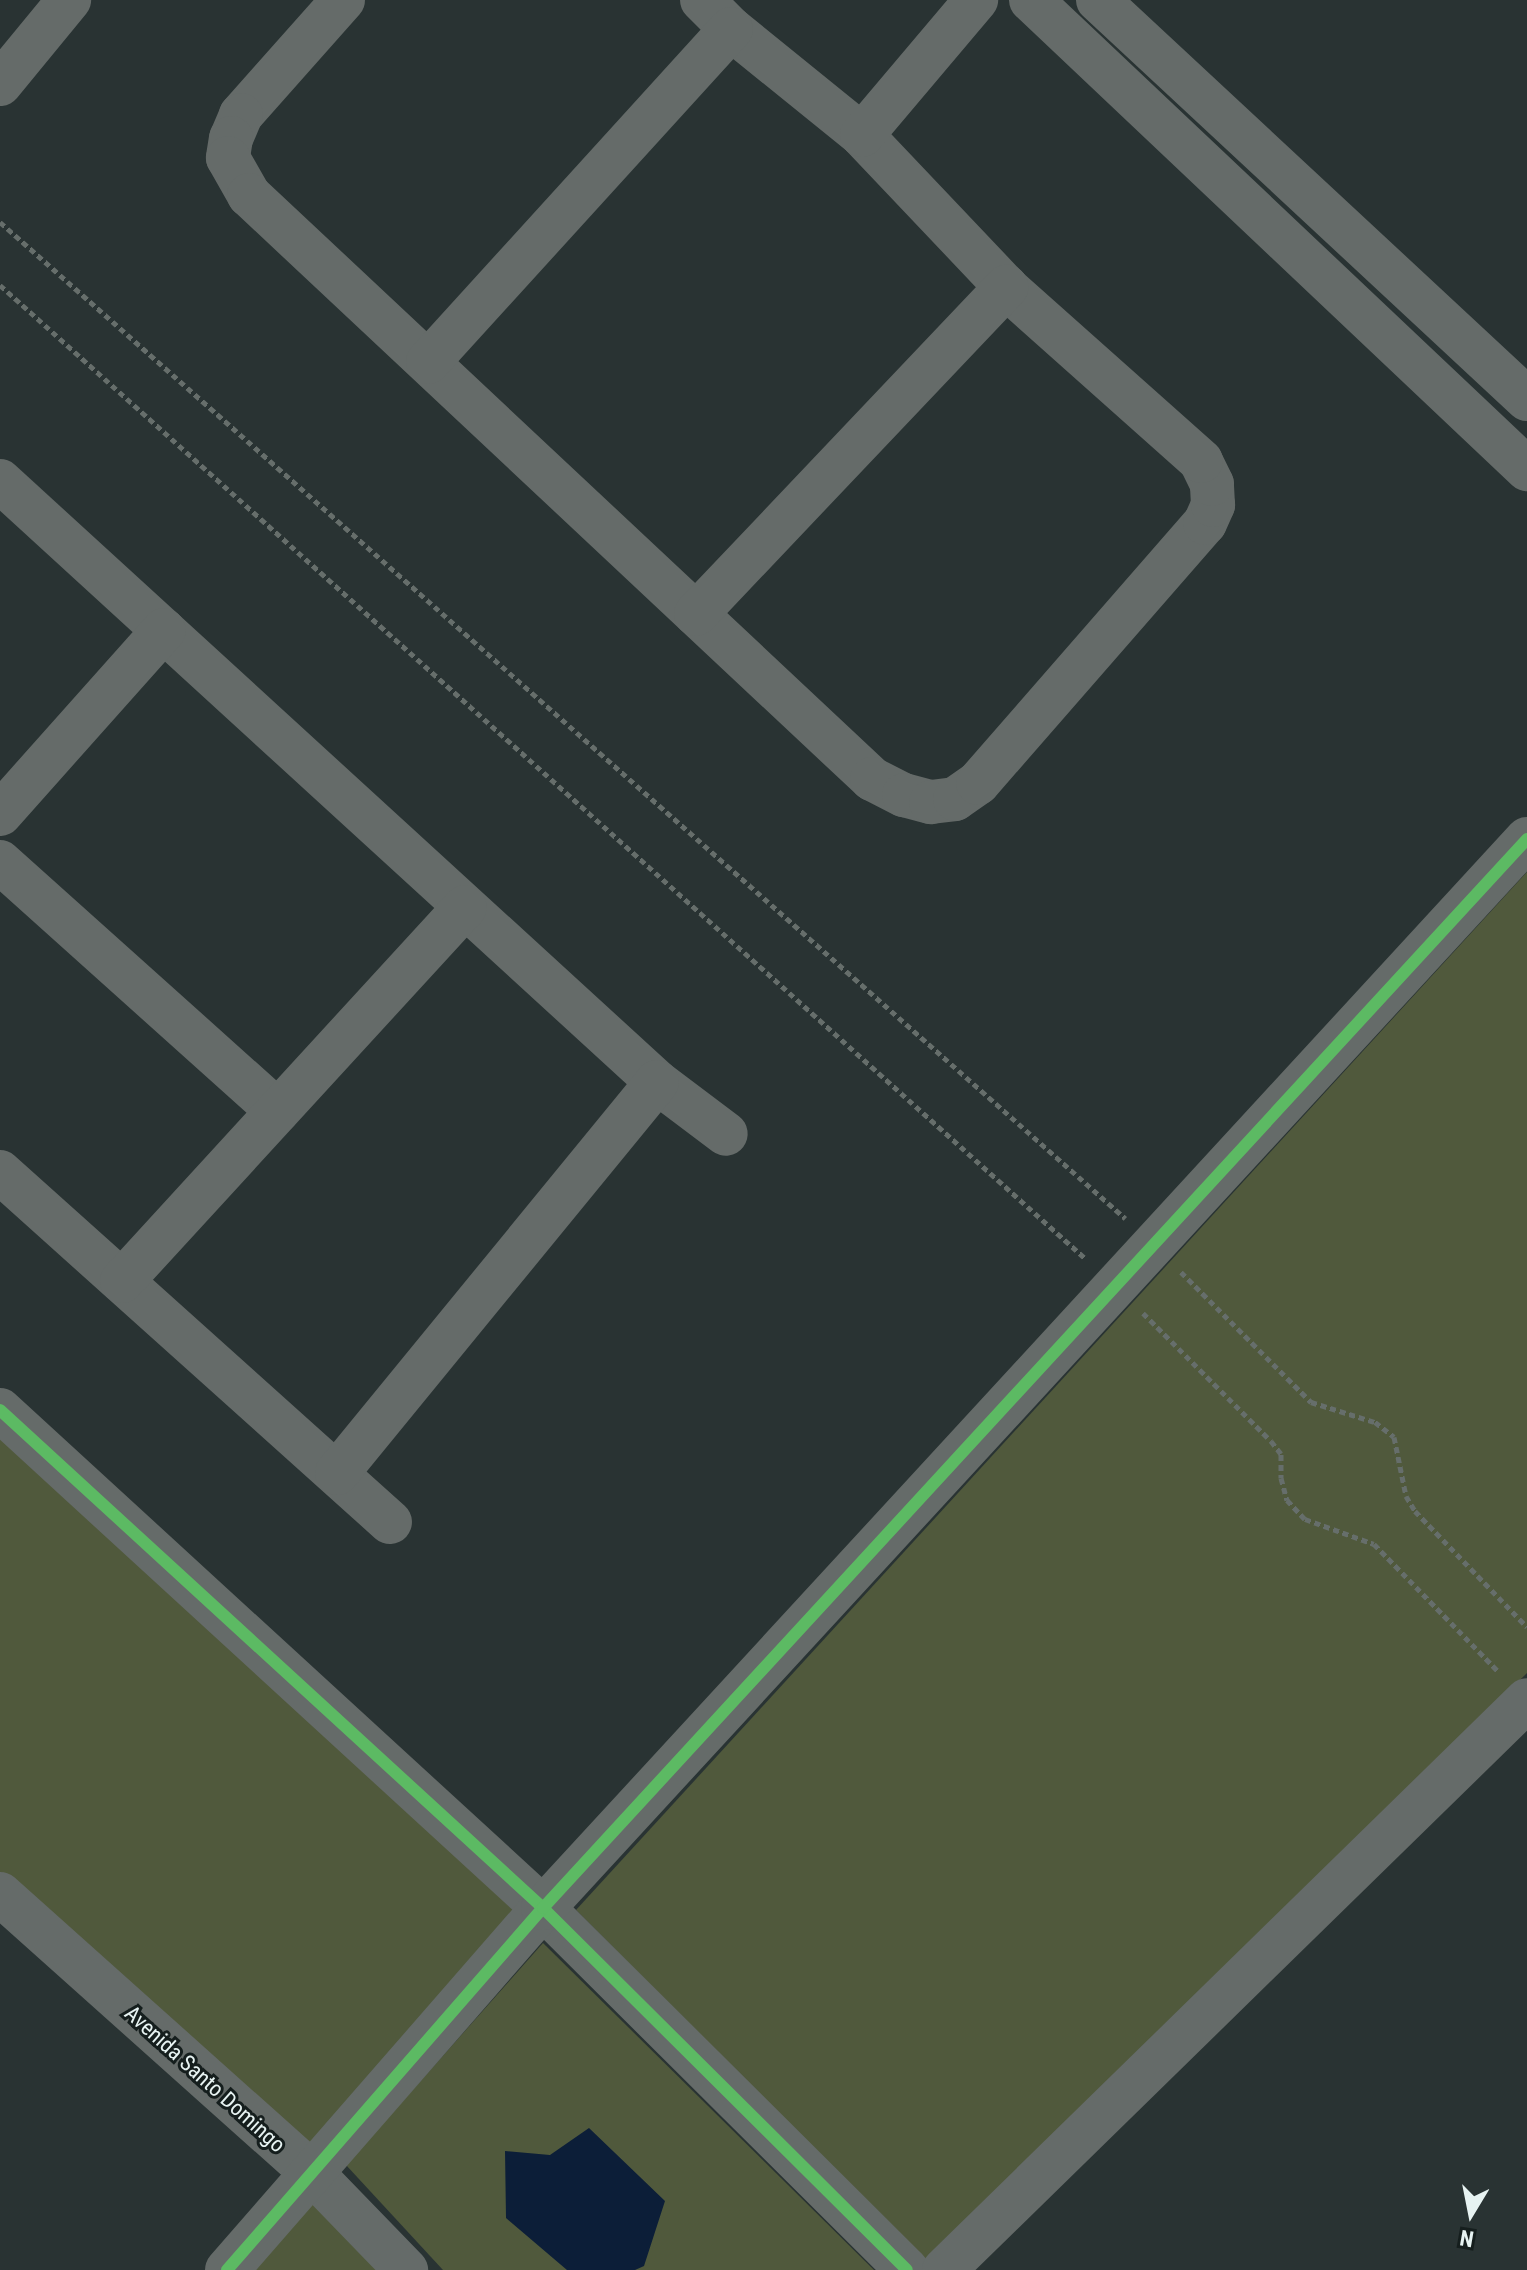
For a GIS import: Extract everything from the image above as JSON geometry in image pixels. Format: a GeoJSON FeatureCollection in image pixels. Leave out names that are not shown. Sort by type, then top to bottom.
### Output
{"type":"FeatureCollection","features":[{"type":"Feature","properties":{"kind":"street"},"geometry":{"type":"LineString","coordinates":[[0,84],[69,0]]}},
{"type":"Feature","properties":{"kind":"street"},"geometry":{"type":"LineString","coordinates":[[343,0],[241,115],[231,138],[228,158],[249,195],[872,779],[904,795],[931,802],[955,799],[978,783],[1205,523],[1213,505],[1212,484],[1201,461],[1006,287],[862,135],[716,15],[428,362]]}},
{"type":"Feature","properties":{"kind":"street"},"geometry":{"type":"LineString","coordinates":[[862,135],[976,0]]}},
{"type":"Feature","properties":{"kind":"street"},"geometry":{"type":"LineString","coordinates":[[1031,0],[1527,469]]}},
{"type":"Feature","properties":{"kind":"street"},"geometry":{"type":"LineString","coordinates":[[1098,0],[1527,399]]}},
{"type":"Feature","properties":{"kind":"street"},"geometry":{"type":"LineString","coordinates":[[696,614],[1006,287]]}},
{"type":"Feature","properties":{"kind":"street"},"geometry":{"type":"LineString","coordinates":[[0,481],[657,1082],[726,1134]]}},
{"type":"Feature","properties":{"kind":"street"},"geometry":{"type":"LineString","coordinates":[[0,814],[164,630]]}},
{"type":"Feature","properties":{"kind":"street"},"geometry":{"type":"LineString","coordinates":[[227,2270],[543,1908],[1527,839]]}},
{"type":"Feature","properties":{"kind":"street"},"geometry":{"type":"LineString","coordinates":[[0,862],[278,1111]]}},
{"type":"Feature","properties":{"kind":"street"},"geometry":{"type":"LineString","coordinates":[[122,1281],[465,907]]}},
{"type":"Feature","properties":{"kind":"street"},"geometry":{"type":"LineString","coordinates":[[337,1473],[657,1082]]}},
{"type":"Feature","properties":{"kind":"street"},"geometry":{"type":"LineString","coordinates":[[0,1172],[390,1522]]}},
{"type":"Feature","properties":{"kind":"street"},"geometry":{"type":"LineString","coordinates":[[0,1410],[543,1908],[907,2270]]}},
{"type":"Feature","properties":{"kind":"street"},"geometry":{"type":"LineString","coordinates":[[944,2270],[1527,1700]]}},
{"type":"Feature","properties":{"kind":"street","name":"Avenida Santo Domingo"},"geometry":{"type":"LineString","coordinates":[[0,1894],[313,2174],[406,2270]]}},
{"type":"Feature","properties":{"kind":"path"},"geometry":{"type":"LineString","coordinates":[[0,222],[1154,1244],[1311,1402],[1375,1422],[1394,1437],[1406,1496],[1415,1511],[1527,1627]]}},
{"type":"Feature","properties":{"kind":"path"},"geometry":{"type":"LineString","coordinates":[[0,285],[1116,1286],[1271,1441],[1281,1454],[1281,1478],[1287,1500],[1305,1519],[1374,1544],[1527,1700]]}},
{"type":"Feature","properties":{"kind":"green space"},"geometry":{"type":"Polygon","coordinates":[[[1527,872],[1527,1673],[927,2263],[576,1910],[1527,872]]]}},
{"type":"Feature","properties":{"kind":"green space"},"geometry":{"type":"Polygon","coordinates":[[[0,1437],[516,1906],[311,2154],[0,1881],[0,1437]]]}},
{"type":"Feature","properties":{"kind":"green space"},"geometry":{"type":"Polygon","coordinates":[[[543,1943],[874,2270],[443,2270],[346,2165],[543,1943]]]}},
{"type":"Feature","properties":{"kind":"green space"},"geometry":{"type":"Polygon","coordinates":[[[315,2199],[380,2270],[250,2270],[315,2199]]]}},
{"type":"Feature","properties":{"kind":"water"},"geometry":{"type":"Polygon","coordinates":[[[589,2128],[665,2201],[644,2266],[635,2270],[567,2270],[506,2218],[505,2151],[550,2155],[589,2128]]]}},
{"type":"Feature","properties":{"kind":"cycle path"},"geometry":{"type":"LineString","coordinates":[[227,2270],[543,1908],[1527,839]]}},
{"type":"Feature","properties":{"kind":"cycle path"},"geometry":{"type":"LineString","coordinates":[[0,1410],[543,1908],[907,2270]]}}]}
